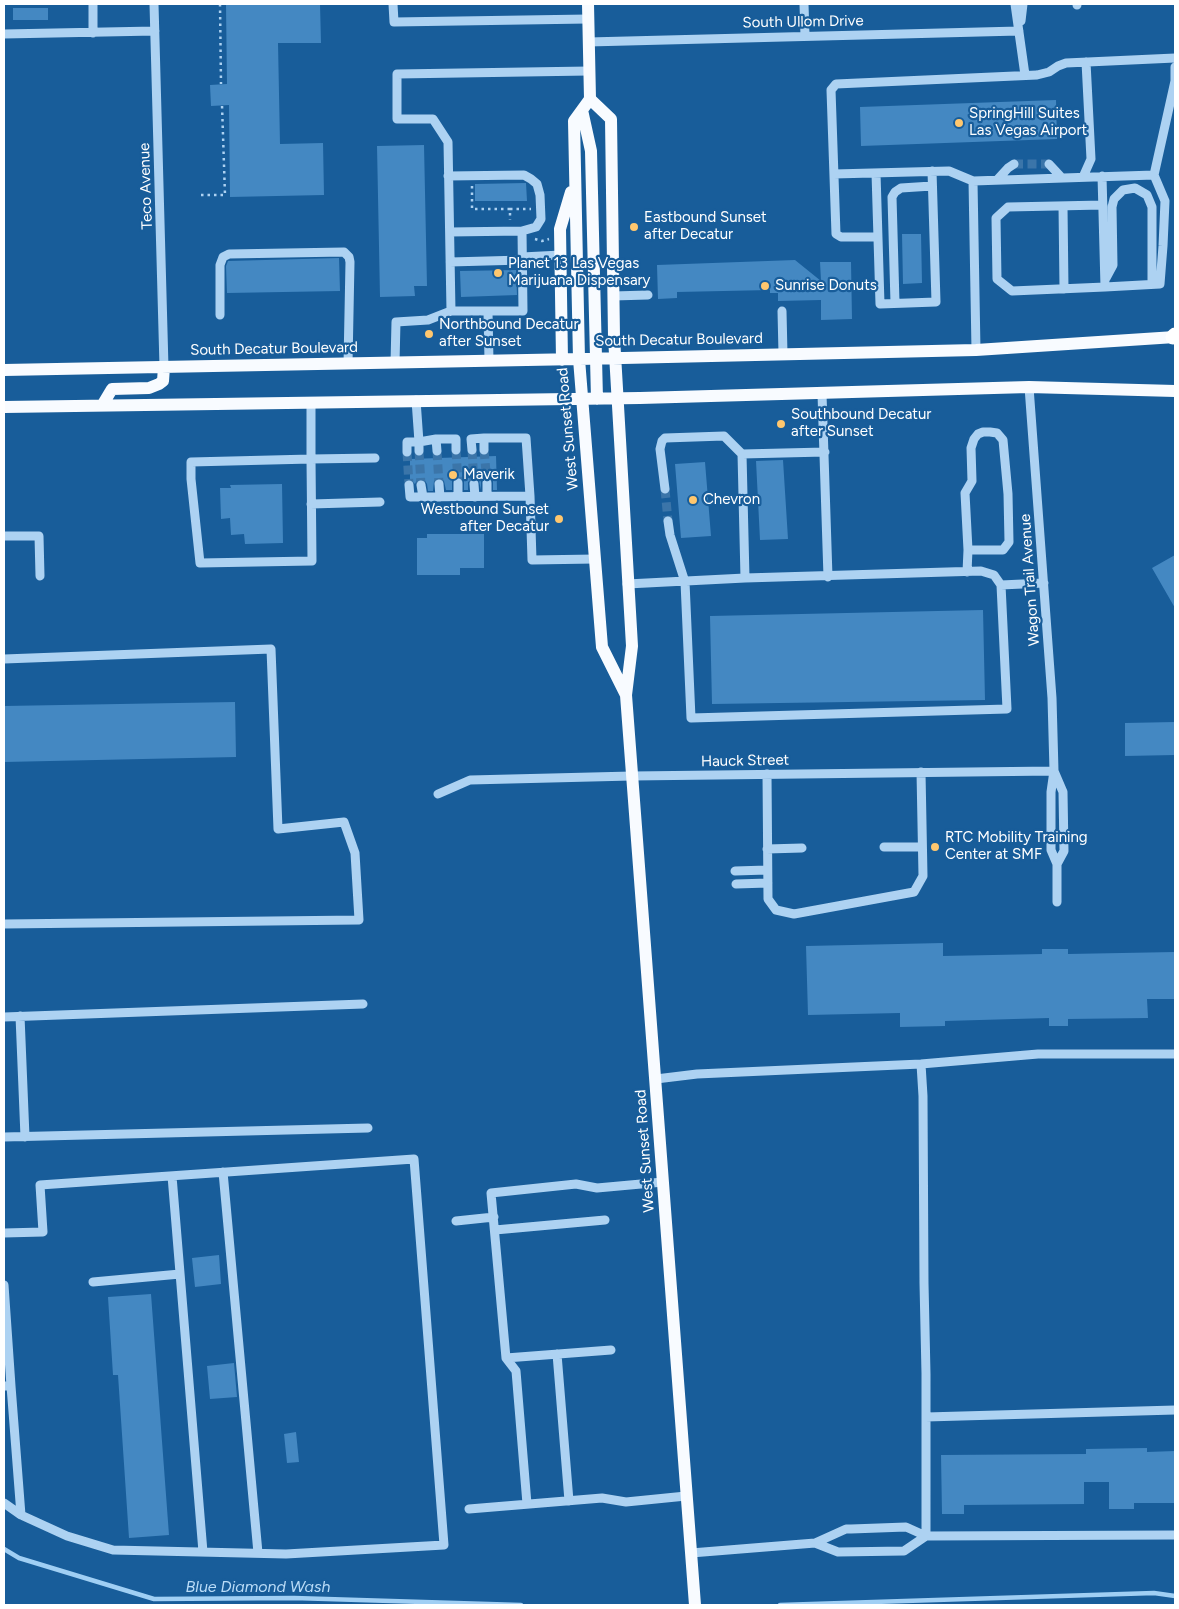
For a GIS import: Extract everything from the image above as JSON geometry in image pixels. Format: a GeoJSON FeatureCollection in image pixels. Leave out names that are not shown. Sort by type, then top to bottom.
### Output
{"type":"FeatureCollection","features":[{"type":"Feature","properties":{"kind":"main road"},"geometry":{"type":"LineString","coordinates":[[588,4],[590,99]]}},
{"type":"Feature","properties":{"kind":"main road","name":"West Sunset Road"},"geometry":{"type":"LineString","coordinates":[[626,695],[602,647],[579,359],[574,121],[590,99],[612,119],[615,358],[632,646],[626,695],[695,1605]]}},
{"type":"Feature","properties":{"kind":"main road"},"geometry":{"type":"LineString","coordinates":[[582,110],[591,152],[597,399]]}},
{"type":"Feature","properties":{"kind":"main road"},"geometry":{"type":"LineString","coordinates":[[562,360],[560,229],[575,180]]}},
{"type":"Feature","properties":{"kind":"main road","name":"South Decatur Boulevard"},"geometry":{"type":"LineString","coordinates":[[4,370],[976,350],[1174,336]]}},
{"type":"Feature","properties":{"kind":"main road"},"geometry":{"type":"LineString","coordinates":[[103,404],[112,390],[149,388],[159,384],[163,381],[164,367]]}},
{"type":"Feature","properties":{"kind":"main road"},"geometry":{"type":"LineString","coordinates":[[4,407],[103,404],[618,399],[1029,387],[1175,391]]}},
{"type":"Feature","properties":{"kind":"main road"},"geometry":{"type":"LineString","coordinates":[[1149,390],[1175,397]]}},
{"type":"Feature","properties":{"kind":"street"},"geometry":{"type":"LineString","coordinates":[[93,4],[93,32]]}},
{"type":"Feature","properties":{"kind":"street","name":"Teco Avenue"},"geometry":{"type":"LineString","coordinates":[[154,4],[164,367]]}},
{"type":"Feature","properties":{"kind":"street"},"geometry":{"type":"LineString","coordinates":[[393,4],[394,22],[588,18]]}},
{"type":"Feature","properties":{"kind":"street"},"geometry":{"type":"LineString","coordinates":[[804,4],[805,36]]}},
{"type":"Feature","properties":{"kind":"street"},"geometry":{"type":"LineString","coordinates":[[1015,4],[1025,75]]}},
{"type":"Feature","properties":{"kind":"street"},"geometry":{"type":"LineString","coordinates":[[1019,31],[1023,4]]}},
{"type":"Feature","properties":{"kind":"street"},"geometry":{"type":"LineString","coordinates":[[4,34],[155,31]]}},
{"type":"Feature","properties":{"kind":"street","name":"South Ullom Drive"},"geometry":{"type":"LineString","coordinates":[[588,42],[1019,31]]}},
{"type":"Feature","properties":{"kind":"street"},"geometry":{"type":"LineString","coordinates":[[878,237],[841,237],[836,234],[831,90],[836,84],[1037,75],[1049,72],[1066,63],[1175,58]]}},
{"type":"Feature","properties":{"kind":"street"},"geometry":{"type":"LineString","coordinates":[[1083,177],[1091,159],[1086,62]]}},
{"type":"Feature","properties":{"kind":"street"},"geometry":{"type":"LineString","coordinates":[[1103,205],[1008,208],[996,218],[997,279],[1012,292],[1064,289],[1105,283],[1160,284],[1165,202],[1154,175],[1175,81],[1175,67]]}},
{"type":"Feature","properties":{"kind":"street"},"geometry":{"type":"LineString","coordinates":[[451,311],[448,142],[433,119],[397,119],[397,74],[589,71]]}},
{"type":"Feature","properties":{"kind":"street"},"geometry":{"type":"LineString","coordinates":[[997,180],[1014,164]]}},
{"type":"Feature","properties":{"kind":"street"},"geometry":{"type":"LineString","coordinates":[[1048,164],[1062,178]]}},
{"type":"Feature","properties":{"kind":"street"},"geometry":{"type":"LineString","coordinates":[[876,173],[880,304],[936,302],[932,171]]}},
{"type":"Feature","properties":{"kind":"street"},"geometry":{"type":"LineString","coordinates":[[834,174],[949,171],[973,181],[1154,175]]}},
{"type":"Feature","properties":{"kind":"street"},"geometry":{"type":"LineString","coordinates":[[448,176],[524,175],[537,184],[540,195],[541,218],[536,227],[522,231],[450,232]]}},
{"type":"Feature","properties":{"kind":"street"},"geometry":{"type":"LineString","coordinates":[[1102,176],[1105,283]]}},
{"type":"Feature","properties":{"kind":"street"},"geometry":{"type":"LineString","coordinates":[[973,181],[976,350]]}},
{"type":"Feature","properties":{"kind":"street"},"geometry":{"type":"LineString","coordinates":[[895,303],[892,197],[900,188],[932,186]]}},
{"type":"Feature","properties":{"kind":"street"},"geometry":{"type":"LineString","coordinates":[[1105,283],[1113,265],[1112,207],[1114,199],[1123,190],[1135,188],[1147,195],[1152,207],[1152,284]]}},
{"type":"Feature","properties":{"kind":"street"},"geometry":{"type":"LineString","coordinates":[[1063,206],[1064,289]]}},
{"type":"Feature","properties":{"kind":"street"},"geometry":{"type":"LineString","coordinates":[[395,363],[396,322],[428,320],[451,311],[523,311],[522,231]]}},
{"type":"Feature","properties":{"kind":"street"},"geometry":{"type":"LineString","coordinates":[[220,315],[220,265],[223,257],[229,254],[344,252],[349,257],[350,262],[348,364]]}},
{"type":"Feature","properties":{"kind":"street"},"geometry":{"type":"LineString","coordinates":[[450,262],[561,255]]}},
{"type":"Feature","properties":{"kind":"street"},"geometry":{"type":"LineString","coordinates":[[613,296],[648,295]]}},
{"type":"Feature","properties":{"kind":"street"},"geometry":{"type":"LineString","coordinates":[[782,311],[783,354]]}},
{"type":"Feature","properties":{"kind":"street"},"geometry":{"type":"LineString","coordinates":[[488,312],[489,361]]}},
{"type":"Feature","properties":{"kind":"street","name":"Wagon Trail Avenue"},"geometry":{"type":"LineString","coordinates":[[1029,387],[1052,698],[1054,771],[1051,792],[1051,850],[1057,864],[1057,902]]}},
{"type":"Feature","properties":{"kind":"street"},"geometry":{"type":"LineString","coordinates":[[822,394],[828,576]]}},
{"type":"Feature","properties":{"kind":"street"},"geometry":{"type":"LineString","coordinates":[[416,400],[419,446]]}},
{"type":"Feature","properties":{"kind":"street"},"geometry":{"type":"LineString","coordinates":[[311,402],[311,459],[311,504],[312,561],[200,563],[190,479],[191,462],[311,459],[375,458]]}},
{"type":"Feature","properties":{"kind":"street"},"geometry":{"type":"LineString","coordinates":[[967,572],[966,493],[972,481],[971,448],[974,439],[983,432],[997,433],[1004,440],[1009,542],[1003,550],[968,550]]}},
{"type":"Feature","properties":{"kind":"street"},"geometry":{"type":"LineString","coordinates":[[665,489],[660,449],[665,438],[724,436],[742,454],[745,578]]}},
{"type":"Feature","properties":{"kind":"street"},"geometry":{"type":"LineString","coordinates":[[484,438],[484,450]]}},
{"type":"Feature","properties":{"kind":"street"},"geometry":{"type":"LineString","coordinates":[[407,452],[407,442],[419,446],[436,439],[526,438],[532,560],[595,559]]}},
{"type":"Feature","properties":{"kind":"street"},"geometry":{"type":"LineString","coordinates":[[436,439],[437,450]]}},
{"type":"Feature","properties":{"kind":"street"},"geometry":{"type":"LineString","coordinates":[[456,439],[456,450]]}},
{"type":"Feature","properties":{"kind":"street"},"geometry":{"type":"LineString","coordinates":[[472,439],[472,450]]}},
{"type":"Feature","properties":{"kind":"street"},"geometry":{"type":"LineString","coordinates":[[742,454],[825,452]]}},
{"type":"Feature","properties":{"kind":"street"},"geometry":{"type":"LineString","coordinates":[[458,483],[458,497]]}},
{"type":"Feature","properties":{"kind":"street"},"geometry":{"type":"LineString","coordinates":[[486,483],[488,496]]}},
{"type":"Feature","properties":{"kind":"street"},"geometry":{"type":"LineString","coordinates":[[439,484],[440,497]]}},
{"type":"Feature","properties":{"kind":"street"},"geometry":{"type":"LineString","coordinates":[[474,484],[475,496]]}},
{"type":"Feature","properties":{"kind":"street"},"geometry":{"type":"LineString","coordinates":[[409,485],[410,497],[530,496]]}},
{"type":"Feature","properties":{"kind":"street"},"geometry":{"type":"LineString","coordinates":[[422,485],[423,497]]}},
{"type":"Feature","properties":{"kind":"street"},"geometry":{"type":"LineString","coordinates":[[311,504],[380,502]]}},
{"type":"Feature","properties":{"kind":"street"},"geometry":{"type":"LineString","coordinates":[[628,584],[685,582],[745,578],[981,571],[994,575],[1001,586],[1008,709],[691,718],[685,582],[670,535],[668,521]]}},
{"type":"Feature","properties":{"kind":"street"},"geometry":{"type":"LineString","coordinates":[[4,536],[39,536],[40,576]]}},
{"type":"Feature","properties":{"kind":"street"},"geometry":{"type":"LineString","coordinates":[[1001,586],[1044,583]]}},
{"type":"Feature","properties":{"kind":"street"},"geometry":{"type":"LineString","coordinates":[[4,659],[271,649],[278,829],[344,822],[355,853],[360,920],[4,924]]}},
{"type":"Feature","properties":{"kind":"street","name":"Hauck Street"},"geometry":{"type":"LineString","coordinates":[[438,794],[470,780],[632,776],[1054,771]]}},
{"type":"Feature","properties":{"kind":"street"},"geometry":{"type":"LineString","coordinates":[[767,774],[768,899],[776,910],[794,914],[914,892],[922,876],[921,772]]}},
{"type":"Feature","properties":{"kind":"street"},"geometry":{"type":"LineString","coordinates":[[884,847],[922,847]]}},
{"type":"Feature","properties":{"kind":"street"},"geometry":{"type":"LineString","coordinates":[[767,849],[802,848]]}},
{"type":"Feature","properties":{"kind":"street"},"geometry":{"type":"LineString","coordinates":[[735,871],[767,870]]}},
{"type":"Feature","properties":{"kind":"street"},"geometry":{"type":"LineString","coordinates":[[736,884],[768,883]]}},
{"type":"Feature","properties":{"kind":"street"},"geometry":{"type":"LineString","coordinates":[[4,1016],[363,1004]]}},
{"type":"Feature","properties":{"kind":"street"},"geometry":{"type":"LineString","coordinates":[[20,1016],[25,1137]]}},
{"type":"Feature","properties":{"kind":"street"},"geometry":{"type":"LineString","coordinates":[[656,1078],[697,1074],[921,1064],[1038,1054],[1175,1054]]}},
{"type":"Feature","properties":{"kind":"street"},"geometry":{"type":"LineString","coordinates":[[921,1064],[923,1096],[926,1536]]}},
{"type":"Feature","properties":{"kind":"street"},"geometry":{"type":"LineString","coordinates":[[4,1138],[368,1128]]}},
{"type":"Feature","properties":{"kind":"street"},"geometry":{"type":"LineString","coordinates":[[4,1233],[43,1232],[40,1185],[414,1159],[444,1545],[286,1554],[112,1550],[67,1536],[4,1503]]}},
{"type":"Feature","properties":{"kind":"street"},"geometry":{"type":"LineString","coordinates":[[223,1172],[258,1553]]}},
{"type":"Feature","properties":{"kind":"street"},"geometry":{"type":"LineString","coordinates":[[172,1176],[203,1552]]}},
{"type":"Feature","properties":{"kind":"street"},"geometry":{"type":"LineString","coordinates":[[527,1504],[516,1370],[506,1358],[491,1193],[576,1184],[597,1188],[663,1182]]}},
{"type":"Feature","properties":{"kind":"street"},"geometry":{"type":"LineString","coordinates":[[456,1221],[494,1218]]}},
{"type":"Feature","properties":{"kind":"street"},"geometry":{"type":"LineString","coordinates":[[495,1230],[605,1220]]}},
{"type":"Feature","properties":{"kind":"street"},"geometry":{"type":"LineString","coordinates":[[93,1282],[180,1274]]}},
{"type":"Feature","properties":{"kind":"street"},"geometry":{"type":"LineString","coordinates":[[4,1285],[7,1386],[22,1514]]}},
{"type":"Feature","properties":{"kind":"street"},"geometry":{"type":"LineString","coordinates":[[506,1358],[611,1350]]}},
{"type":"Feature","properties":{"kind":"street"},"geometry":{"type":"LineString","coordinates":[[557,1354],[569,1500]]}},
{"type":"Feature","properties":{"kind":"street"},"geometry":{"type":"LineString","coordinates":[[926,1417],[1175,1410]]}},
{"type":"Feature","properties":{"kind":"street"},"geometry":{"type":"LineString","coordinates":[[469,1509],[602,1498],[626,1502],[686,1496]]}},
{"type":"Feature","properties":{"kind":"street"},"geometry":{"type":"LineString","coordinates":[[691,1553],[815,1544],[846,1529],[906,1528],[926,1536],[1175,1535]]}},
{"type":"Feature","properties":{"kind":"street"},"geometry":{"type":"LineString","coordinates":[[815,1544],[838,1552],[904,1551],[926,1536]]}},
{"type":"Feature","properties":{"kind":"path"},"geometry":{"type":"LineString","coordinates":[[220,4],[221,84]]}},
{"type":"Feature","properties":{"kind":"path"},"geometry":{"type":"LineString","coordinates":[[200,195],[224,194],[222,105]]}},
{"type":"Feature","properties":{"kind":"path"},"geometry":{"type":"LineString","coordinates":[[510,209],[532,209],[532,204]]}},
{"type":"Feature","properties":{"kind":"building"},"geometry":{"type":"Polygon","coordinates":[[[226,4],[320,4],[321,43],[278,43],[280,144],[323,143],[324,195],[230,197],[229,105],[211,106],[210,85],[227,84],[226,4]]]}},
{"type":"Feature","properties":{"kind":"building"},"geometry":{"type":"Polygon","coordinates":[[[13,8],[48,8],[48,20],[13,20],[13,8]]]}},
{"type":"Feature","properties":{"kind":"building","name":"SpringHill Suites Las Vegas Airport"},"geometry":{"type":"Polygon","coordinates":[[[1056,100],[1057,139],[861,146],[860,107],[1056,100]]]}},
{"type":"Feature","properties":{"kind":"building"},"geometry":{"type":"Polygon","coordinates":[[[424,145],[427,286],[414,286],[415,296],[380,297],[377,146],[424,145]]]}},
{"type":"Feature","properties":{"kind":"building"},"geometry":{"type":"Polygon","coordinates":[[[526,183],[527,201],[475,201],[475,184],[526,183]]]}},
{"type":"Feature","properties":{"kind":"building"},"geometry":{"type":"Polygon","coordinates":[[[902,234],[921,234],[922,283],[903,284],[902,234]]]}},
{"type":"Feature","properties":{"kind":"building"},"geometry":{"type":"Polygon","coordinates":[[[339,258],[340,291],[227,293],[226,266],[228,261],[339,258]]]}},
{"type":"Feature","properties":{"kind":"building"},"geometry":{"type":"Polygon","coordinates":[[[795,260],[821,281],[820,262],[851,262],[852,319],[821,320],[821,300],[778,301],[778,293],[770,293],[770,290],[677,292],[677,298],[658,299],[657,265],[795,260]]]}},
{"type":"Feature","properties":{"kind":"building"},"geometry":{"type":"Polygon","coordinates":[[[516,270],[517,295],[461,297],[460,271],[516,270]]]}},
{"type":"Feature","properties":{"kind":"building","name":"Maverik"},"geometry":{"type":"Polygon","coordinates":[[[496,456],[497,490],[493,490],[493,480],[487,477],[481,480],[481,490],[479,481],[474,478],[468,482],[468,490],[464,490],[464,480],[458,477],[452,480],[452,490],[446,490],[444,481],[441,478],[436,479],[433,491],[428,491],[424,479],[417,480],[415,484],[410,479],[410,459],[496,456]]]}},
{"type":"Feature","properties":{"kind":"building"},"geometry":{"type":"Polygon","coordinates":[[[783,460],[788,539],[760,540],[756,461],[783,460]]]}},
{"type":"Feature","properties":{"kind":"building","name":"Chevron"},"geometry":{"type":"Polygon","coordinates":[[[705,462],[711,536],[681,538],[675,464],[705,462]]]}},
{"type":"Feature","properties":{"kind":"building"},"geometry":{"type":"Polygon","coordinates":[[[282,484],[283,543],[245,544],[244,534],[231,535],[230,518],[221,519],[220,488],[231,488],[230,485],[282,484]]]}},
{"type":"Feature","properties":{"kind":"building"},"geometry":{"type":"Polygon","coordinates":[[[427,534],[484,534],[484,568],[460,568],[460,575],[417,575],[417,538],[427,538],[427,534]]]}},
{"type":"Feature","properties":{"kind":"building"},"geometry":{"type":"Polygon","coordinates":[[[1175,555],[1175,608],[1152,568],[1175,555]]]}},
{"type":"Feature","properties":{"kind":"building"},"geometry":{"type":"Polygon","coordinates":[[[983,610],[985,700],[712,704],[710,616],[983,610]]]}},
{"type":"Feature","properties":{"kind":"building"},"geometry":{"type":"Polygon","coordinates":[[[235,702],[236,757],[4,762],[4,706],[235,702]]]}},
{"type":"Feature","properties":{"kind":"building"},"geometry":{"type":"Polygon","coordinates":[[[1175,722],[1175,755],[1125,756],[1125,723],[1175,722]]]}},
{"type":"Feature","properties":{"kind":"building"},"geometry":{"type":"Polygon","coordinates":[[[943,943],[943,956],[1042,954],[1042,949],[1068,949],[1068,954],[1175,952],[1175,999],[1147,999],[1148,1018],[1068,1019],[1068,1026],[1049,1026],[1049,1018],[945,1021],[945,1026],[900,1027],[900,1013],[808,1015],[806,946],[943,943]]]}},
{"type":"Feature","properties":{"kind":"building"},"geometry":{"type":"Polygon","coordinates":[[[219,1255],[221,1284],[195,1287],[192,1258],[219,1255]]]}},
{"type":"Feature","properties":{"kind":"building"},"geometry":{"type":"Polygon","coordinates":[[[151,1294],[169,1535],[129,1538],[118,1375],[113,1375],[108,1297],[151,1294]]]}},
{"type":"Feature","properties":{"kind":"building"},"geometry":{"type":"Polygon","coordinates":[[[234,1363],[237,1397],[210,1399],[207,1366],[234,1363]]]}},
{"type":"Feature","properties":{"kind":"building"},"geometry":{"type":"Polygon","coordinates":[[[296,1432],[299,1462],[287,1463],[284,1434],[296,1432]]]}},
{"type":"Feature","properties":{"kind":"building"},"geometry":{"type":"Polygon","coordinates":[[[1147,1448],[1147,1452],[1175,1451],[1175,1503],[1134,1503],[1134,1509],[1109,1509],[1109,1482],[1084,1482],[1084,1504],[964,1505],[964,1514],[942,1514],[941,1455],[1086,1454],[1086,1449],[1147,1448]]]}},
{"type":"Feature","properties":{"kind":"waterway","name":"Blue Diamond Wash"},"geometry":{"type":"LineString","coordinates":[[4,1549],[19,1558],[154,1599],[294,1598],[521,1605]]}},
{"type":"Feature","properties":{"kind":"waterway"},"geometry":{"type":"LineString","coordinates":[[780,1605],[1154,1593],[1175,1596]]}},
{"type":"Feature","properties":{"kind":"tunnel"},"geometry":{"type":"LineString","coordinates":[[1014,164],[1049,164]]}},
{"type":"Feature","properties":{"kind":"tunnel"},"geometry":{"type":"LineString","coordinates":[[456,450],[458,483]]}},
{"type":"Feature","properties":{"kind":"tunnel"},"geometry":{"type":"LineString","coordinates":[[472,450],[474,484]]}},
{"type":"Feature","properties":{"kind":"tunnel"},"geometry":{"type":"LineString","coordinates":[[484,450],[487,483]]}},
{"type":"Feature","properties":{"kind":"tunnel"},"geometry":{"type":"LineString","coordinates":[[419,451],[421,485]]}},
{"type":"Feature","properties":{"kind":"tunnel"},"geometry":{"type":"LineString","coordinates":[[437,451],[439,484]]}},
{"type":"Feature","properties":{"kind":"tunnel"},"geometry":{"type":"LineString","coordinates":[[407,452],[409,485]]}},
{"type":"Feature","properties":{"kind":"tunnel"},"geometry":{"type":"LineString","coordinates":[[665,489],[668,521]]}},
{"type":"Feature","properties":{"kind":"place","name":"SpringHill Suites Las Vegas Airport"},"geometry":{"type":"Point","coordinates":[959,123]}},
{"type":"Feature","properties":{"kind":"place","name":"Eastbound Sunset after Decatur"},"geometry":{"type":"Point","coordinates":[634,227]}},
{"type":"Feature","properties":{"kind":"place","name":"Planet 13 Las Vegas Marijuana Dispensary"},"geometry":{"type":"Point","coordinates":[498,273]}},
{"type":"Feature","properties":{"kind":"place","name":"Sunrise Donuts"},"geometry":{"type":"Point","coordinates":[765,286]}},
{"type":"Feature","properties":{"kind":"place","name":"Northbound Decatur after Sunset"},"geometry":{"type":"Point","coordinates":[429,334]}},
{"type":"Feature","properties":{"kind":"place","name":"Southbound Decatur after Sunset"},"geometry":{"type":"Point","coordinates":[781,424]}},
{"type":"Feature","properties":{"kind":"place","name":"Maverik"},"geometry":{"type":"Point","coordinates":[453,475]}},
{"type":"Feature","properties":{"kind":"place","name":"Chevron"},"geometry":{"type":"Point","coordinates":[693,500]}},
{"type":"Feature","properties":{"kind":"place","name":"Westbound Sunset after Decatur"},"geometry":{"type":"Point","coordinates":[559,519]}},
{"type":"Feature","properties":{"kind":"place","name":"RTC Mobility Training Center at SMF"},"geometry":{"type":"Point","coordinates":[935,847]}}]}
